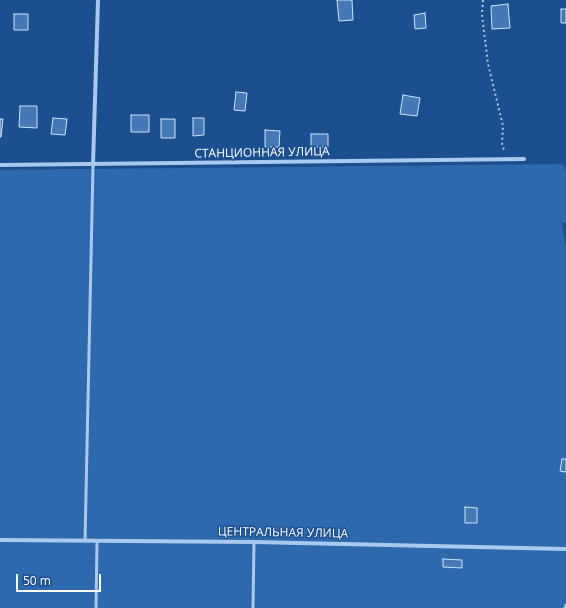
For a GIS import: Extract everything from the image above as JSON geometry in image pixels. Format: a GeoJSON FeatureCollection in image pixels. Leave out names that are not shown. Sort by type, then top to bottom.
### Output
{"type":"FeatureCollection","features":[{"type":"Feature","properties":{"kind":"street"},"geometry":{"type":"LineString","coordinates":[[93,165],[98,0]]}},
{"type":"Feature","properties":{"kind":"street","name":"СТАНЦИОННАЯ УЛИЦА"},"geometry":{"type":"LineString","coordinates":[[0,165],[524,159]]}},
{"type":"Feature","properties":{"kind":"street","name":"ЦЕНТРАЛЬНАЯ УЛИЦА"},"geometry":{"type":"LineString","coordinates":[[0,541],[254,542],[566,549]]}},
{"type":"Feature","properties":{"kind":"lane"},"geometry":{"type":"LineString","coordinates":[[85,542],[93,165]]}},
{"type":"Feature","properties":{"kind":"lane"},"geometry":{"type":"LineString","coordinates":[[96,608],[97,542]]}},
{"type":"Feature","properties":{"kind":"lane"},"geometry":{"type":"LineString","coordinates":[[253,608],[254,542]]}},
{"type":"Feature","properties":{"kind":"path"},"geometry":{"type":"LineString","coordinates":[[483,0],[482,15],[488,64],[503,126],[502,145],[507,159]]}},
{"type":"Feature","properties":{"kind":"shaded area"},"geometry":{"type":"Polygon","coordinates":[[[563,164],[566,171],[566,222],[562,223],[566,248],[566,608],[0,608],[0,170],[563,164]]]}},
{"type":"Feature","properties":{"kind":"building"},"geometry":{"type":"Polygon","coordinates":[[[337,0],[352,0],[353,20],[339,21],[337,0]]]}},
{"type":"Feature","properties":{"kind":"building"},"geometry":{"type":"Polygon","coordinates":[[[508,4],[510,28],[492,29],[491,6],[508,4]]]}},
{"type":"Feature","properties":{"kind":"building"},"geometry":{"type":"Polygon","coordinates":[[[561,9],[566,9],[566,23],[561,23],[561,9]]]}},
{"type":"Feature","properties":{"kind":"building"},"geometry":{"type":"Polygon","coordinates":[[[425,13],[426,28],[415,29],[414,15],[425,13]]]}},
{"type":"Feature","properties":{"kind":"building"},"geometry":{"type":"Polygon","coordinates":[[[14,14],[28,14],[28,30],[14,30],[14,14]]]}},
{"type":"Feature","properties":{"kind":"building"},"geometry":{"type":"Polygon","coordinates":[[[236,92],[247,93],[245,111],[234,110],[236,92]]]}},
{"type":"Feature","properties":{"kind":"building"},"geometry":{"type":"Polygon","coordinates":[[[403,95],[420,98],[417,116],[400,114],[403,95]]]}},
{"type":"Feature","properties":{"kind":"building"},"geometry":{"type":"Polygon","coordinates":[[[20,106],[37,106],[37,128],[19,127],[20,106]]]}},
{"type":"Feature","properties":{"kind":"building"},"geometry":{"type":"Polygon","coordinates":[[[131,115],[149,115],[149,132],[131,132],[131,115]]]}},
{"type":"Feature","properties":{"kind":"building"},"geometry":{"type":"Polygon","coordinates":[[[53,118],[67,119],[65,135],[51,134],[53,118]]]}},
{"type":"Feature","properties":{"kind":"building"},"geometry":{"type":"Polygon","coordinates":[[[193,118],[204,118],[204,135],[193,136],[193,118]]]}},
{"type":"Feature","properties":{"kind":"building"},"geometry":{"type":"Polygon","coordinates":[[[0,119],[3,119],[1,137],[0,137],[0,119]]]}},
{"type":"Feature","properties":{"kind":"building"},"geometry":{"type":"Polygon","coordinates":[[[161,119],[175,119],[175,138],[161,138],[161,119]]]}},
{"type":"Feature","properties":{"kind":"building"},"geometry":{"type":"Polygon","coordinates":[[[265,130],[280,131],[279,147],[265,147],[265,130]]]}},
{"type":"Feature","properties":{"kind":"building"},"geometry":{"type":"Polygon","coordinates":[[[311,134],[328,134],[328,147],[311,147],[311,134]]]}},
{"type":"Feature","properties":{"kind":"building"},"geometry":{"type":"Polygon","coordinates":[[[562,459],[566,459],[566,472],[560,471],[562,459]]]}},
{"type":"Feature","properties":{"kind":"building"},"geometry":{"type":"Polygon","coordinates":[[[465,507],[477,508],[477,523],[465,523],[465,507]]]}},
{"type":"Feature","properties":{"kind":"building"},"geometry":{"type":"Polygon","coordinates":[[[443,559],[462,560],[462,568],[443,567],[443,559]]]}}]}
